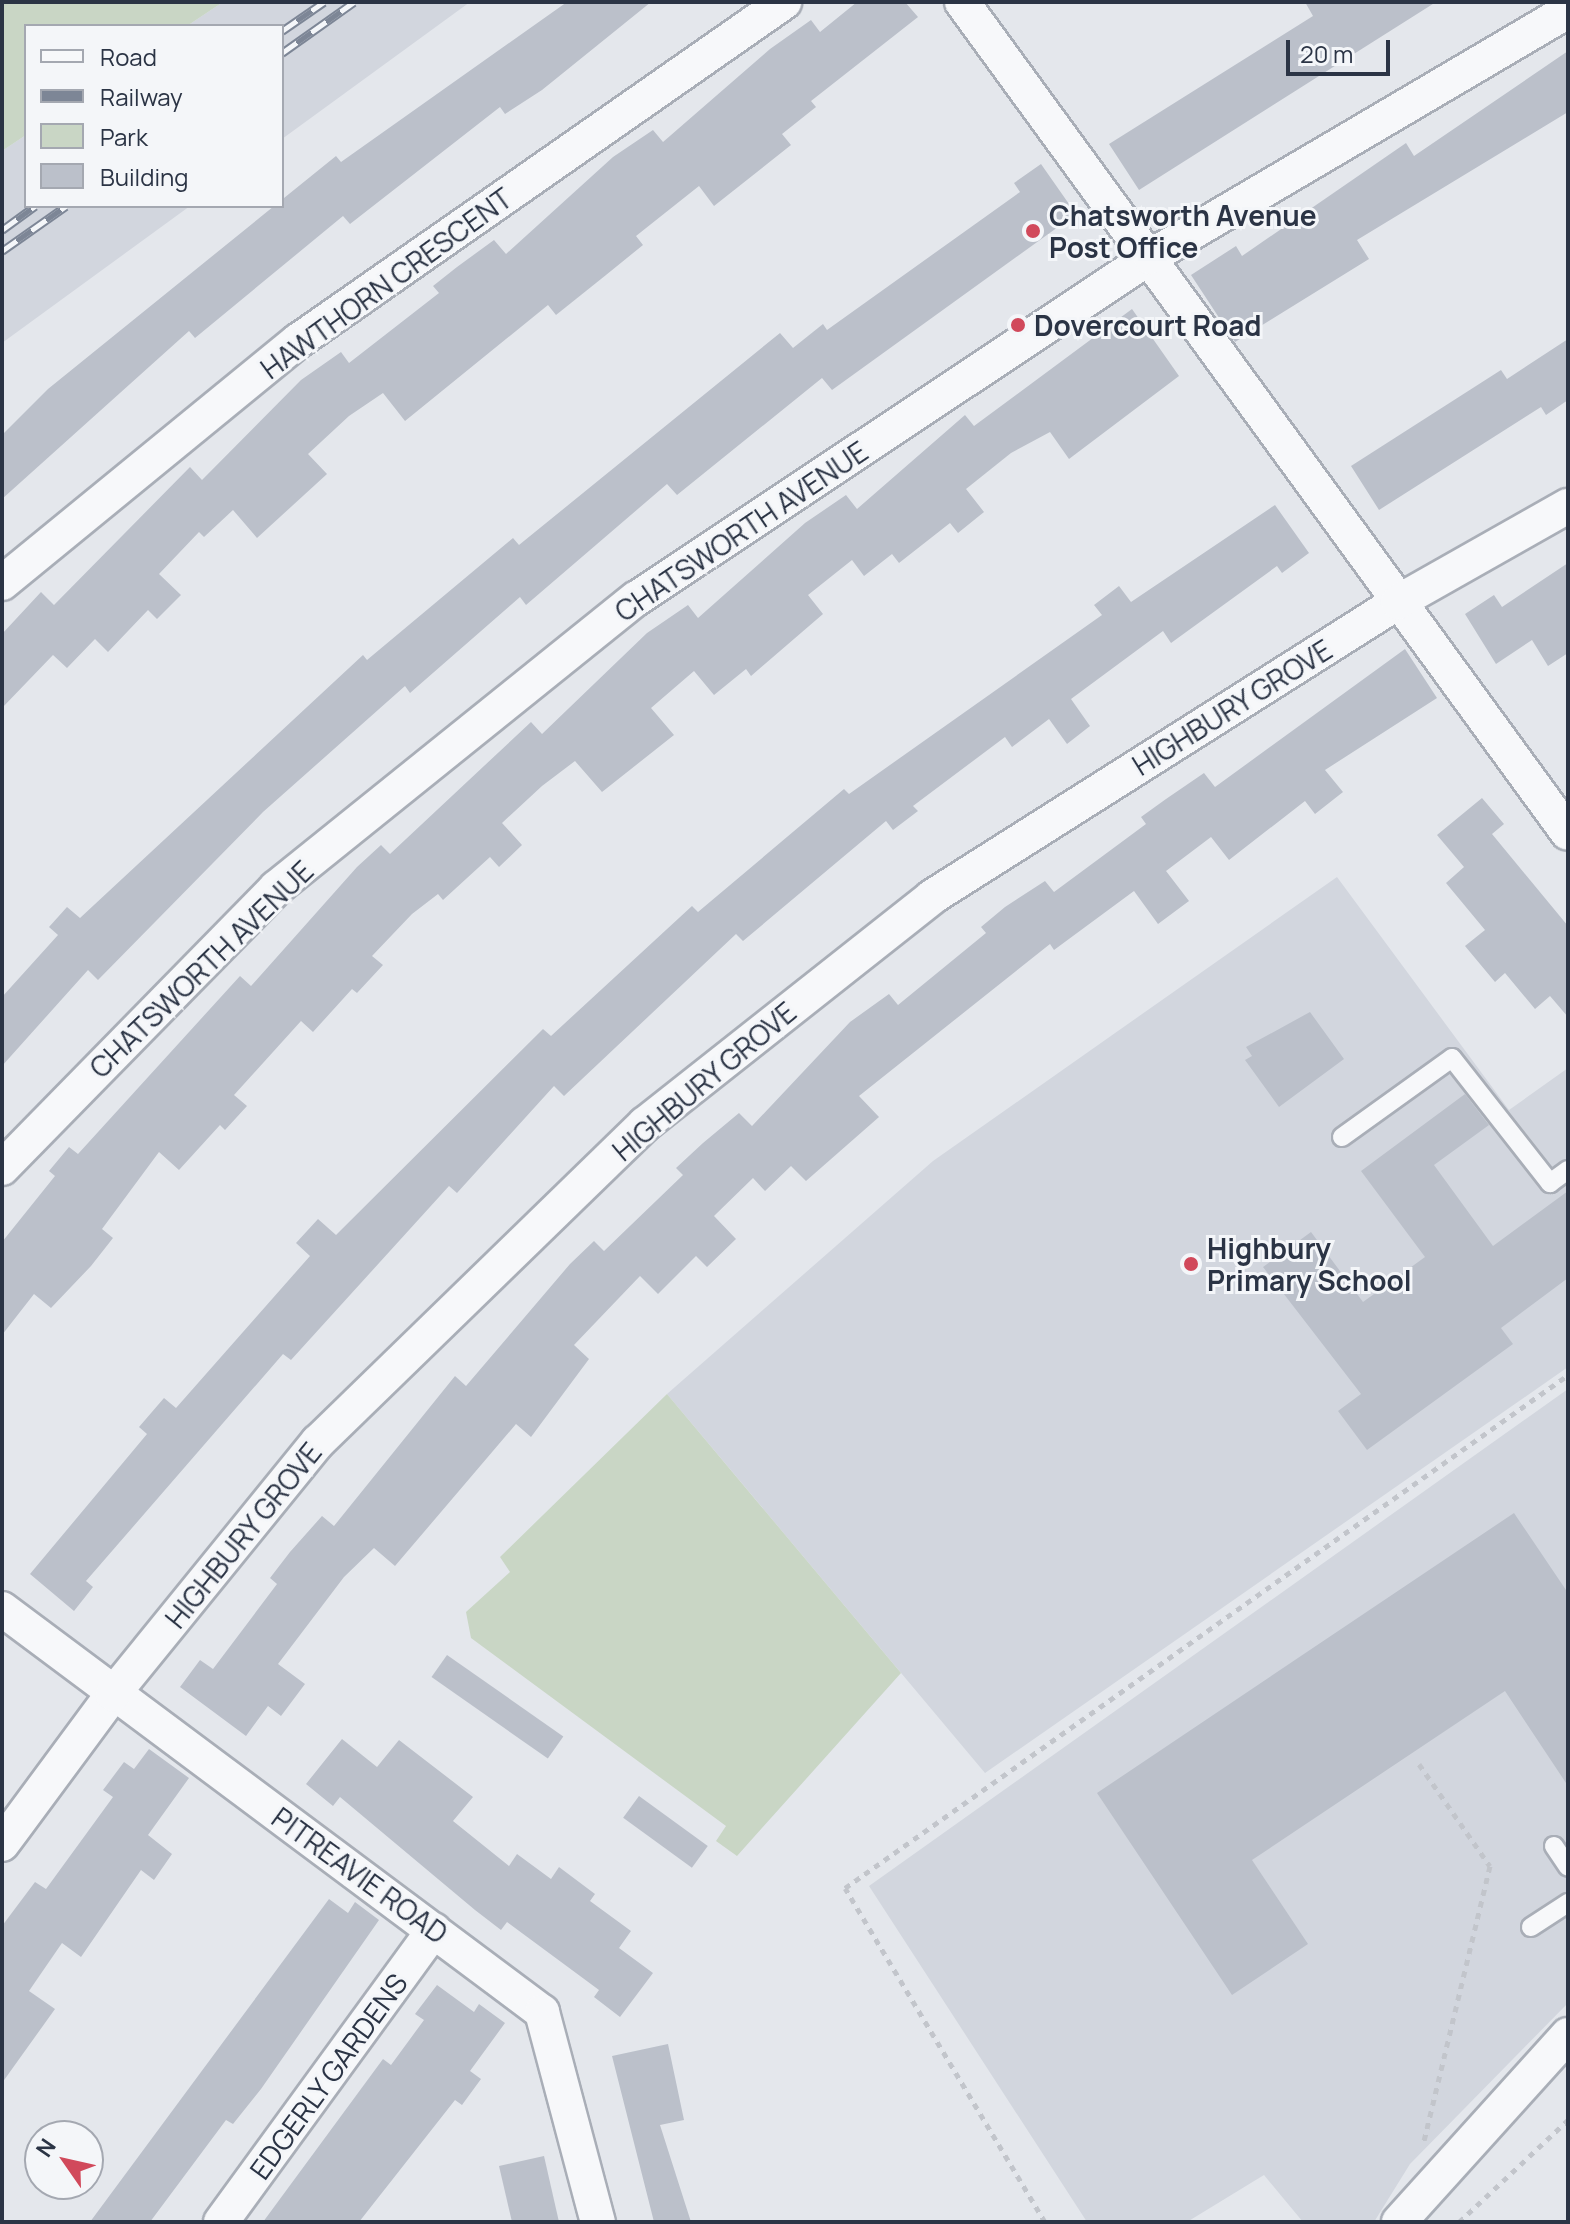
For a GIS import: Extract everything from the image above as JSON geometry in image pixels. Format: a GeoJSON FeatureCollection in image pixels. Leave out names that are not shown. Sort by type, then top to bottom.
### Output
{"type":"FeatureCollection","features":[{"type":"Feature","properties":{"kind":"street","name":"HAWTHORN CRESCENT"},"geometry":{"type":"LineString","coordinates":[[2,583],[298,341],[784,2]]}},
{"type":"Feature","properties":{"kind":"street"},"geometry":{"type":"LineString","coordinates":[[962,2],[1568,833]]}},
{"type":"Feature","properties":{"kind":"street","name":"CHATSWORTH AVENUE"},"geometry":{"type":"LineString","coordinates":[[2,1168],[276,888],[636,599],[1150,257],[1568,11]]}},
{"type":"Feature","properties":{"kind":"street","name":"HIGHBURY GROVE"},"geometry":{"type":"LineString","coordinates":[[2,1844],[113,1694],[318,1442],[645,1124],[932,897],[1398,602],[1568,506]]}},
{"type":"Feature","properties":{"kind":"street","name":"PITREAVIE ROAD"},"geometry":{"type":"LineString","coordinates":[[2,1609],[542,2012],[598,2222]]}},
{"type":"Feature","properties":{"kind":"street","name":"EDGERLY GARDENS"},"geometry":{"type":"LineString","coordinates":[[221,2222],[434,1930]]}},
{"type":"Feature","properties":{"kind":"street"},"geometry":{"type":"LineString","coordinates":[[1399,2222],[1568,2035]]}},
{"type":"Feature","properties":{"kind":"lane"},"geometry":{"type":"LineString","coordinates":[[1342,1137],[1452,1058],[1550,1183],[1568,1170]]}},
{"type":"Feature","properties":{"kind":"lane"},"geometry":{"type":"LineString","coordinates":[[1554,1846],[1568,1867]]}},
{"type":"Feature","properties":{"kind":"lane"},"geometry":{"type":"LineString","coordinates":[[1531,1927],[1568,1903]]}},
{"type":"Feature","properties":{"kind":"path"},"geometry":{"type":"LineString","coordinates":[[1045,2222],[845,1888],[1568,1375]]}},
{"type":"Feature","properties":{"kind":"path"},"geometry":{"type":"LineString","coordinates":[[1419,1764],[1490,1866],[1422,2148]]}},
{"type":"Feature","properties":{"kind":"path"},"geometry":{"type":"LineString","coordinates":[[1459,2222],[1568,2120]]}},
{"type":"Feature","properties":{"kind":"shaded area"},"geometry":{"type":"Polygon","coordinates":[[[223,2],[470,2],[284,138],[284,24],[190,24],[223,2]]]}},
{"type":"Feature","properties":{"kind":"shaded area"},"geometry":{"type":"Polygon","coordinates":[[[24,136],[24,208],[187,208],[2,343],[2,151],[24,136]]]}},
{"type":"Feature","properties":{"kind":"shaded area","name":"Highbury Primary School"},"geometry":{"type":"Polygon","coordinates":[[[1337,877],[1509,1110],[1568,1068],[1568,1367],[985,1773],[667,1394],[933,1161],[1337,877]]]}},
{"type":"Feature","properties":{"kind":"shaded area"},"geometry":{"type":"Polygon","coordinates":[[[1568,1389],[1568,2003],[1410,2164],[1374,2222],[1303,2222],[1264,2175],[1187,2222],[1087,2222],[869,1886],[1568,1389]]]}},
{"type":"Feature","properties":{"kind":"green space"},"geometry":{"type":"Polygon","coordinates":[[[2,2],[223,2],[190,24],[24,24],[24,136],[2,151],[2,2]]]}},
{"type":"Feature","properties":{"kind":"green space"},"geometry":{"type":"Polygon","coordinates":[[[667,1394],[901,1673],[737,1856],[716,1841],[726,1826],[471,1638],[466,1612],[510,1572],[500,1557],[667,1394]]]}},
{"type":"Feature","properties":{"kind":"building"},"geometry":{"type":"Polygon","coordinates":[[[567,2],[651,2],[542,90],[505,114],[500,107],[350,224],[343,216],[195,338],[189,331],[2,499],[2,435],[48,389],[272,208],[284,208],[284,198],[336,156],[341,162],[567,2]]]}},
{"type":"Feature","properties":{"kind":"building"},"geometry":{"type":"Polygon","coordinates":[[[857,2],[905,2],[918,17],[811,101],[816,107],[782,134],[791,145],[714,206],[699,186],[636,236],[643,245],[556,315],[548,305],[405,421],[383,393],[349,416],[308,454],[327,474],[257,538],[233,510],[204,537],[199,532],[159,574],[181,595],[157,619],[148,610],[108,652],[95,639],[67,668],[53,655],[2,708],[2,634],[41,592],[54,605],[190,467],[202,480],[301,380],[341,352],[349,363],[439,293],[433,286],[494,240],[506,254],[613,157],[653,130],[663,142],[770,49],[811,20],[820,32],[857,2]]]}},
{"type":"Feature","properties":{"kind":"building"},"geometry":{"type":"Polygon","coordinates":[[[1305,2],[1436,2],[1139,190],[1109,144],[1313,16],[1305,2]]]}},
{"type":"Feature","properties":{"kind":"building"},"geometry":{"type":"Polygon","coordinates":[[[1568,51],[1568,112],[1357,240],[1369,259],[1235,342],[1191,275],[1236,246],[1242,256],[1406,143],[1414,156],[1568,51]]]}},
{"type":"Feature","properties":{"kind":"building"},"geometry":{"type":"Polygon","coordinates":[[[1041,164],[1076,214],[832,390],[822,378],[677,495],[667,484],[526,605],[520,597],[410,693],[405,686],[263,812],[98,980],[88,970],[2,1066],[2,997],[58,935],[49,927],[67,907],[80,918],[363,655],[367,660],[513,538],[519,545],[780,333],[793,348],[823,324],[827,330],[1020,192],[1014,183],[1041,164]]]}},
{"type":"Feature","properties":{"kind":"building"},"geometry":{"type":"Polygon","coordinates":[[[1132,309],[1179,376],[1069,459],[1050,432],[1011,453],[966,489],[984,512],[958,533],[950,523],[899,563],[892,554],[864,576],[852,560],[808,595],[823,614],[751,676],[746,669],[714,695],[694,671],[651,708],[674,735],[602,792],[575,761],[542,786],[502,823],[522,845],[499,867],[490,857],[443,900],[438,894],[412,914],[372,956],[383,965],[357,993],[352,989],[313,1032],[301,1021],[234,1095],[247,1106],[225,1130],[220,1125],[179,1170],[159,1152],[102,1229],[113,1238],[91,1266],[51,1308],[34,1294],[2,1335],[2,1242],[55,1176],[49,1171],[69,1147],[78,1154],[240,976],[251,986],[357,867],[381,845],[390,854],[531,722],[542,734],[647,633],[688,605],[698,618],[805,523],[846,495],[857,509],[965,415],[974,426],[1132,309]]]}},
{"type":"Feature","properties":{"kind":"building"},"geometry":{"type":"Polygon","coordinates":[[[1568,339],[1568,400],[1546,415],[1541,407],[1379,510],[1351,466],[1501,370],[1507,379],[1568,339]]]}},
{"type":"Feature","properties":{"kind":"building"},"geometry":{"type":"Polygon","coordinates":[[[1275,505],[1309,553],[1282,573],[1277,566],[1171,643],[1163,631],[1071,699],[1090,726],[1067,744],[1049,719],[1012,747],[1005,737],[913,806],[918,811],[893,830],[886,821],[743,941],[736,934],[564,1096],[554,1086],[457,1193],[449,1186],[291,1360],[283,1354],[86,1581],[93,1587],[74,1611],[30,1574],[147,1434],[139,1427],[164,1398],[176,1408],[310,1256],[296,1243],[318,1219],[336,1235],[543,1029],[551,1036],[692,906],[698,912],[844,789],[849,794],[1102,615],[1094,605],[1119,586],[1131,602],[1275,505]]]}},
{"type":"Feature","properties":{"kind":"building"},"geometry":{"type":"Polygon","coordinates":[[[1568,563],[1568,653],[1548,666],[1532,640],[1496,664],[1465,614],[1494,595],[1502,607],[1568,563]]]}},
{"type":"Feature","properties":{"kind":"building"},"geometry":{"type":"Polygon","coordinates":[[[1405,649],[1437,698],[1325,770],[1343,792],[1315,814],[1305,801],[1229,860],[1211,837],[1166,871],[1189,901],[1158,924],[1134,891],[1054,950],[1050,944],[859,1096],[879,1117],[806,1181],[791,1166],[765,1191],[753,1178],[714,1216],[736,1239],[707,1267],[696,1256],[658,1294],[640,1276],[574,1345],[589,1359],[531,1437],[516,1424],[395,1566],[374,1548],[344,1577],[278,1664],[305,1684],[281,1716],[268,1706],[246,1736],[180,1687],[200,1660],[213,1669],[277,1584],[270,1578],[290,1552],[322,1516],[334,1526],[455,1376],[466,1386],[570,1264],[594,1241],[604,1251],[683,1175],[676,1168],[703,1143],[739,1113],[752,1126],[850,1022],[889,994],[898,1005],[986,933],[981,927],[1005,907],[1045,881],[1054,892],[1146,824],[1141,817],[1166,799],[1204,773],[1215,787],[1405,649]]]}},
{"type":"Feature","properties":{"kind":"building"},"geometry":{"type":"Polygon","coordinates":[[[1482,798],[1504,824],[1492,834],[1568,926],[1568,1017],[1550,996],[1535,1009],[1505,973],[1495,982],[1465,946],[1485,930],[1446,883],[1464,867],[1437,835],[1482,798]]]}},
{"type":"Feature","properties":{"kind":"building"},"geometry":{"type":"Polygon","coordinates":[[[1310,1012],[1344,1059],[1279,1107],[1245,1060],[1252,1056],[1246,1047],[1310,1012]]]}},
{"type":"Feature","properties":{"kind":"building"},"geometry":{"type":"Polygon","coordinates":[[[1465,1094],[1489,1125],[1434,1165],[1493,1246],[1568,1191],[1568,1278],[1501,1328],[1513,1344],[1367,1450],[1338,1411],[1361,1394],[1263,1267],[1311,1232],[1363,1302],[1425,1257],[1361,1171],[1465,1094]]]}},
{"type":"Feature","properties":{"kind":"building"},"geometry":{"type":"Polygon","coordinates":[[[1514,1513],[1568,1593],[1568,1786],[1505,1691],[1252,1860],[1308,1944],[1232,1995],[1097,1793],[1514,1513]]]}},
{"type":"Feature","properties":{"kind":"building"},"geometry":{"type":"Polygon","coordinates":[[[447,1655],[563,1736],[548,1759],[432,1677],[447,1655]]]}},
{"type":"Feature","properties":{"kind":"building"},"geometry":{"type":"Polygon","coordinates":[[[342,1739],[377,1767],[399,1740],[473,1797],[453,1821],[509,1866],[517,1854],[551,1879],[559,1867],[595,1894],[590,1901],[631,1931],[619,1948],[653,1973],[620,2017],[594,1997],[599,1990],[507,1922],[501,1930],[340,1797],[333,1806],[306,1784],[342,1739]]]}},
{"type":"Feature","properties":{"kind":"building"},"geometry":{"type":"Polygon","coordinates":[[[149,1749],[189,1778],[148,1835],[172,1854],[154,1880],[141,1870],[81,1957],[62,1943],[29,1991],[55,2009],[2,2083],[2,1926],[35,1882],[46,1889],[113,1797],[103,1790],[124,1762],[134,1769],[149,1749]]]}},
{"type":"Feature","properties":{"kind":"building"},"geometry":{"type":"Polygon","coordinates":[[[639,1796],[708,1846],[692,1868],[623,1818],[639,1796]]]}},
{"type":"Feature","properties":{"kind":"building"},"geometry":{"type":"Polygon","coordinates":[[[329,1899],[348,1913],[355,1902],[379,1920],[261,2089],[233,2124],[226,2120],[150,2222],[90,2222],[329,1899]]]}},
{"type":"Feature","properties":{"kind":"building"},"geometry":{"type":"Polygon","coordinates":[[[437,1985],[474,2012],[479,2004],[505,2023],[470,2071],[481,2079],[462,2105],[455,2100],[359,2222],[263,2222],[383,2059],[391,2065],[424,2020],[415,2014],[437,1985]]]}},
{"type":"Feature","properties":{"kind":"building"},"geometry":{"type":"Polygon","coordinates":[[[668,2044],[684,2120],[660,2125],[691,2222],[654,2222],[612,2056],[668,2044]]]}},
{"type":"Feature","properties":{"kind":"building"},"geometry":{"type":"Polygon","coordinates":[[[544,2156],[559,2222],[512,2222],[499,2166],[544,2156]]]}},
{"type":"Feature","properties":{"kind":"railway"},"geometry":{"type":"LineString","coordinates":[[284,30],[324,2]]}},
{"type":"Feature","properties":{"kind":"railway"},"geometry":{"type":"LineString","coordinates":[[284,52],[354,2]]}},
{"type":"Feature","properties":{"kind":"railway"},"geometry":{"type":"LineString","coordinates":[[2,230],[32,208]]}},
{"type":"Feature","properties":{"kind":"railway"},"geometry":{"type":"LineString","coordinates":[[2,251],[63,208]]}},
{"type":"Feature","properties":{"kind":"place","name":"Chatsworth Avenue Post Office"},"geometry":{"type":"Point","coordinates":[1033,231]}},
{"type":"Feature","properties":{"kind":"place","name":"Dovercourt Road"},"geometry":{"type":"Point","coordinates":[1018,325]}},
{"type":"Feature","properties":{"kind":"place","name":"Highbury Primary School"},"geometry":{"type":"Point","coordinates":[1191,1264]}}]}
